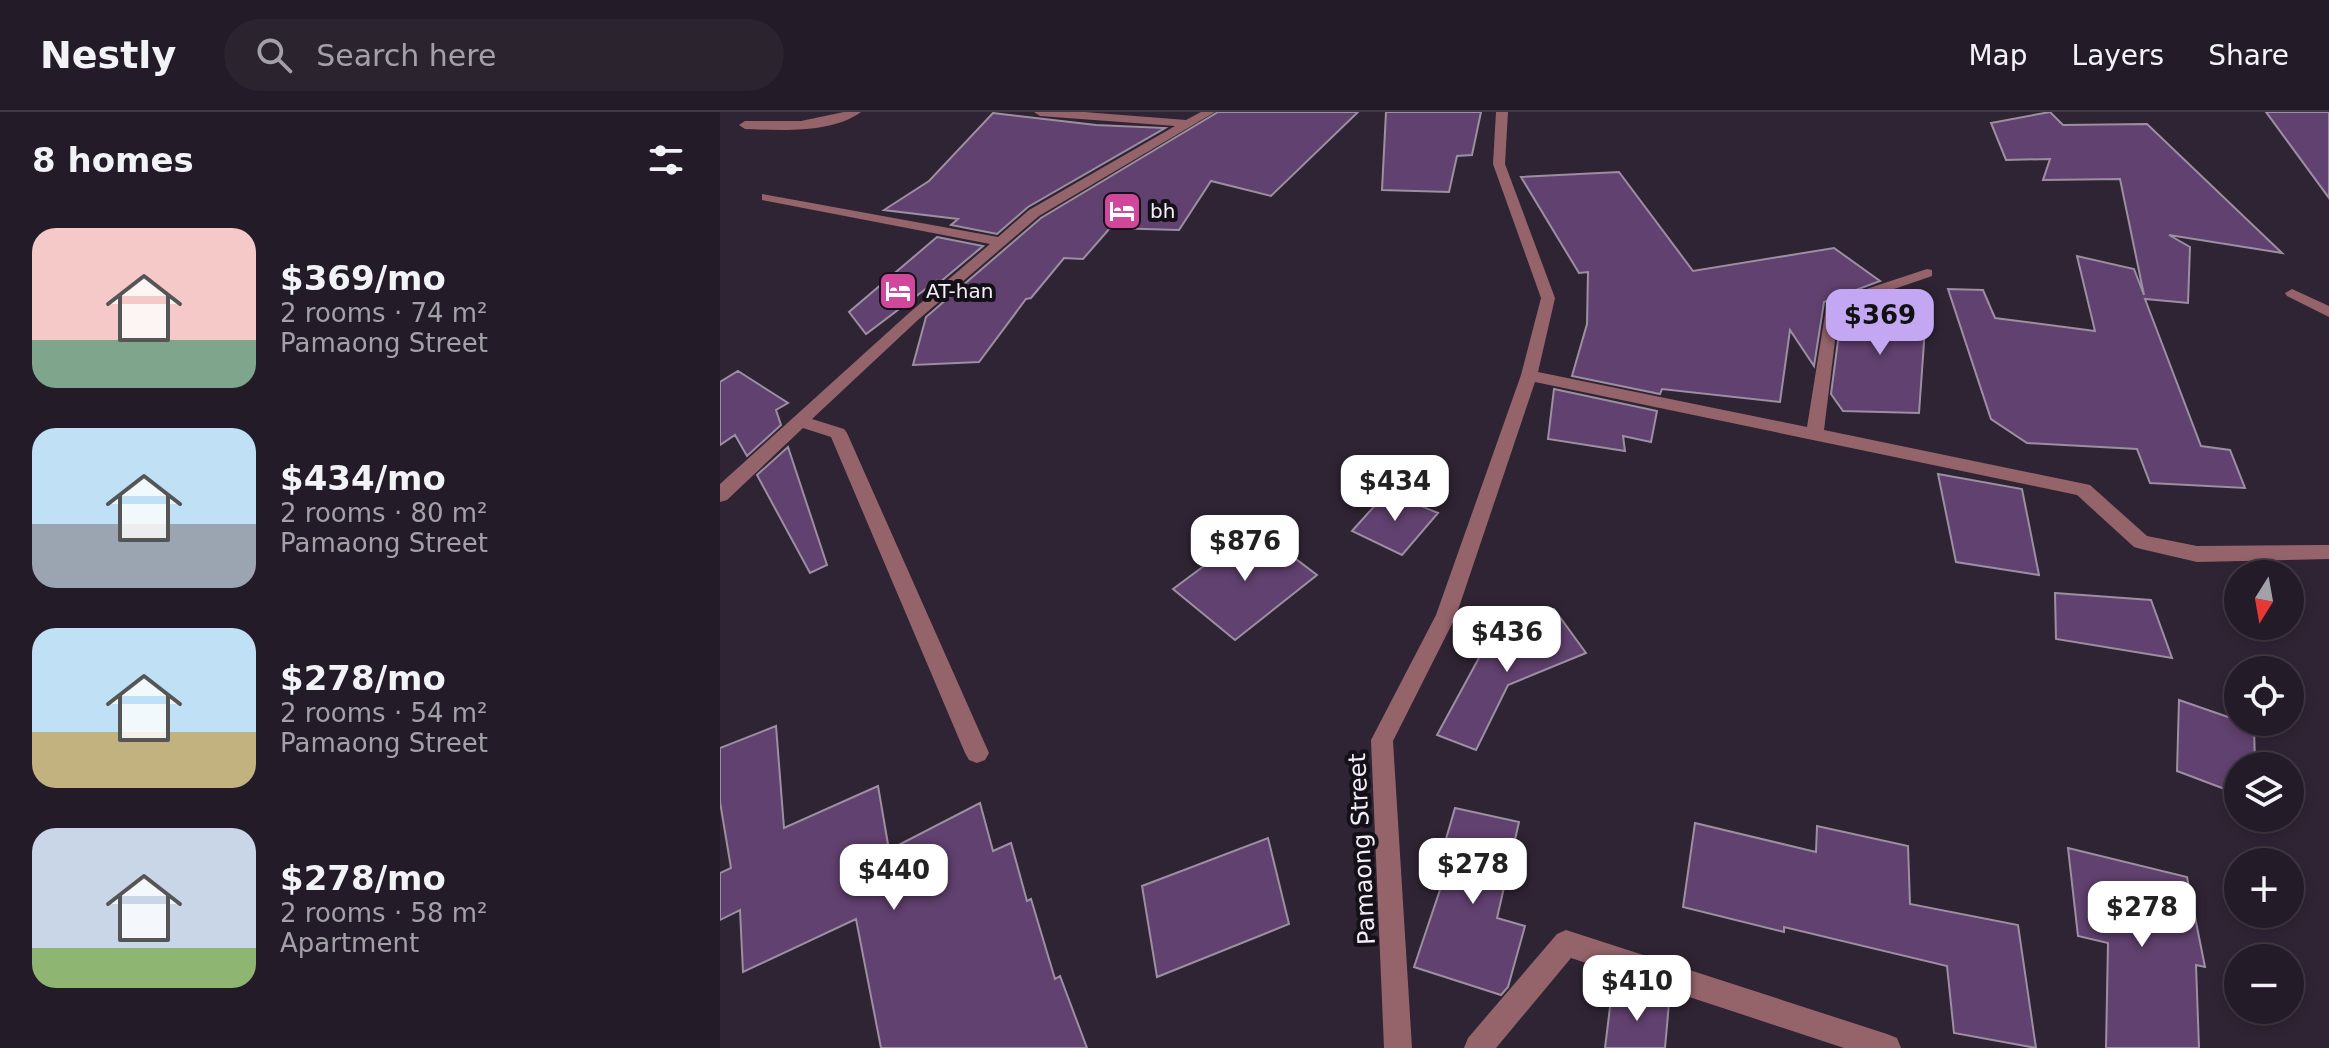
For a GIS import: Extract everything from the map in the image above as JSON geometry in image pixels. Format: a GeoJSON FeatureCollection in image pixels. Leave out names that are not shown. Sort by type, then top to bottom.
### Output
{"type":"FeatureCollection","features":[{"type":"Feature","properties":{"kind":"street"},"geometry":{"type":"LineString","coordinates":[[745,125],[792,127],[834,121],[855,112]]}},
{"type":"Feature","properties":{"kind":"street"},"geometry":{"type":"LineString","coordinates":[[1040,112],[1189,124]]}},
{"type":"Feature","properties":{"kind":"street"},"geometry":{"type":"LineString","coordinates":[[720,495],[798,421],[1034,213],[1209,112]]}},
{"type":"Feature","properties":{"kind":"street","name":"Pamaong Street"},"geometry":{"type":"LineString","coordinates":[[1398,1048],[1382,740],[1446,616],[1529,375],[1548,298],[1499,164],[1502,112]]}},
{"type":"Feature","properties":{"kind":"street"},"geometry":{"type":"LineString","coordinates":[[767,197],[1003,242]]}},
{"type":"Feature","properties":{"kind":"street"},"geometry":{"type":"LineString","coordinates":[[1815,434],[1832,305],[1927,273]]}},
{"type":"Feature","properties":{"kind":"street"},"geometry":{"type":"LineString","coordinates":[[2292,293],[2329,312]]}},
{"type":"Feature","properties":{"kind":"street"},"geometry":{"type":"LineString","coordinates":[[1529,375],[2083,490],[2141,542],[2197,554],[2329,552]]}},
{"type":"Feature","properties":{"kind":"street"},"geometry":{"type":"LineString","coordinates":[[798,421],[838,433],[977,753]]}},
{"type":"Feature","properties":{"kind":"street"},"geometry":{"type":"LineString","coordinates":[[1478,1048],[1566,943],[1887,1048]]}},
{"type":"Feature","properties":{"kind":"building"},"geometry":{"type":"Polygon","coordinates":[[[1218,112],[1358,112],[1271,196],[1211,181],[1179,230],[1110,228],[1083,259],[1064,258],[1031,298],[1026,299],[979,362],[913,365],[926,317],[1041,218],[1218,112]]]}},
{"type":"Feature","properties":{"kind":"building"},"geometry":{"type":"Polygon","coordinates":[[[1386,112],[1481,112],[1472,155],[1457,156],[1449,192],[1382,190],[1386,112]]]}},
{"type":"Feature","properties":{"kind":"building"},"geometry":{"type":"Polygon","coordinates":[[[2050,112],[2063,125],[2147,124],[2282,253],[2169,235],[2190,247],[2188,303],[2145,299],[2201,446],[2230,450],[2245,488],[2150,483],[2137,449],[2027,443],[1991,419],[1948,289],[1983,290],[1995,318],[2095,331],[2077,256],[2134,269],[2144,295],[2120,179],[2043,180],[2050,159],[2006,160],[1991,123],[2050,112]]]}},
{"type":"Feature","properties":{"kind":"building"},"geometry":{"type":"Polygon","coordinates":[[[2266,112],[2329,112],[2329,198],[2266,112]]]}},
{"type":"Feature","properties":{"kind":"building"},"geometry":{"type":"Polygon","coordinates":[[[993,113],[1096,125],[1165,128],[1028,207],[997,234],[951,225],[958,219],[884,210],[929,181],[993,113]]]}},
{"type":"Feature","properties":{"kind":"building"},"geometry":{"type":"Polygon","coordinates":[[[1619,172],[1693,271],[1834,248],[1880,281],[1824,302],[1814,366],[1790,330],[1780,402],[1662,389],[1660,394],[1572,376],[1587,324],[1588,272],[1579,273],[1521,177],[1619,172]]]}},
{"type":"Feature","properties":{"kind":"building"},"geometry":{"type":"Polygon","coordinates":[[[937,237],[983,246],[933,288],[935,282],[866,334],[849,312],[937,237]]]}},
{"type":"Feature","properties":{"kind":"building"},"geometry":{"type":"Polygon","coordinates":[[[1895,292],[1926,314],[1919,413],[1843,411],[1831,394],[1842,310],[1895,292]]]}},
{"type":"Feature","properties":{"kind":"building"},"geometry":{"type":"Polygon","coordinates":[[[738,371],[788,403],[776,410],[781,425],[747,456],[735,435],[720,445],[720,382],[738,371]]]}},
{"type":"Feature","properties":{"kind":"building"},"geometry":{"type":"Polygon","coordinates":[[[1554,389],[1657,411],[1651,442],[1623,436],[1625,451],[1548,439],[1554,389]]]}},
{"type":"Feature","properties":{"kind":"building"},"geometry":{"type":"Polygon","coordinates":[[[788,447],[827,565],[810,573],[757,475],[788,447]]]}},
{"type":"Feature","properties":{"kind":"building"},"geometry":{"type":"Polygon","coordinates":[[[1938,474],[2022,489],[2039,575],[1956,562],[1938,474]]]}},
{"type":"Feature","properties":{"kind":"building"},"geometry":{"type":"Polygon","coordinates":[[[1387,492],[1438,513],[1402,555],[1352,531],[1387,492]]]}},
{"type":"Feature","properties":{"kind":"building"},"geometry":{"type":"Polygon","coordinates":[[[1255,528],[1317,575],[1235,640],[1173,589],[1255,528]]]}},
{"type":"Feature","properties":{"kind":"building"},"geometry":{"type":"Polygon","coordinates":[[[2055,593],[2151,600],[2172,658],[2056,639],[2055,593]]]}},
{"type":"Feature","properties":{"kind":"building"},"geometry":{"type":"Polygon","coordinates":[[[1554,609],[1586,653],[1508,685],[1476,750],[1437,735],[1486,645],[1554,609]]]}},
{"type":"Feature","properties":{"kind":"building"},"geometry":{"type":"Polygon","coordinates":[[[2179,700],[2224,716],[2224,736],[2254,736],[2255,752],[2224,752],[2224,789],[2177,771],[2179,700]]]}},
{"type":"Feature","properties":{"kind":"building"},"geometry":{"type":"Polygon","coordinates":[[[776,726],[784,828],[878,786],[889,850],[980,803],[993,851],[1011,843],[1027,901],[1031,899],[1055,979],[1060,976],[1087,1048],[881,1048],[856,919],[743,972],[740,910],[720,920],[720,873],[731,868],[720,802],[720,748],[776,726]]]}},
{"type":"Feature","properties":{"kind":"building"},"geometry":{"type":"Polygon","coordinates":[[[1455,808],[1519,822],[1497,918],[1525,926],[1508,987],[1501,995],[1414,967],[1446,872],[1437,870],[1455,808]]]}},
{"type":"Feature","properties":{"kind":"building"},"geometry":{"type":"Polygon","coordinates":[[[1695,823],[1816,852],[1817,826],[1908,846],[1910,904],[2018,925],[2036,1048],[1954,1033],[1947,966],[1784,927],[1784,932],[1683,907],[1695,823]]]}},
{"type":"Feature","properties":{"kind":"building"},"geometry":{"type":"Polygon","coordinates":[[[1268,838],[1289,924],[1157,977],[1142,886],[1268,838]]]}},
{"type":"Feature","properties":{"kind":"building"},"geometry":{"type":"Polygon","coordinates":[[[2068,848],[2187,877],[2205,967],[2196,965],[2199,1048],[2106,1048],[2108,943],[2078,936],[2068,848]]]}},
{"type":"Feature","properties":{"kind":"building"},"geometry":{"type":"Polygon","coordinates":[[[1612,991],[1669,1003],[1665,1048],[1605,1048],[1612,991]]]}},
{"type":"Feature","properties":{"kind":"place","name":"bh"},"geometry":{"type":"Point","coordinates":[1122,211]}},
{"type":"Feature","properties":{"kind":"place","name":"AT-han"},"geometry":{"type":"Point","coordinates":[898,291]}}]}
